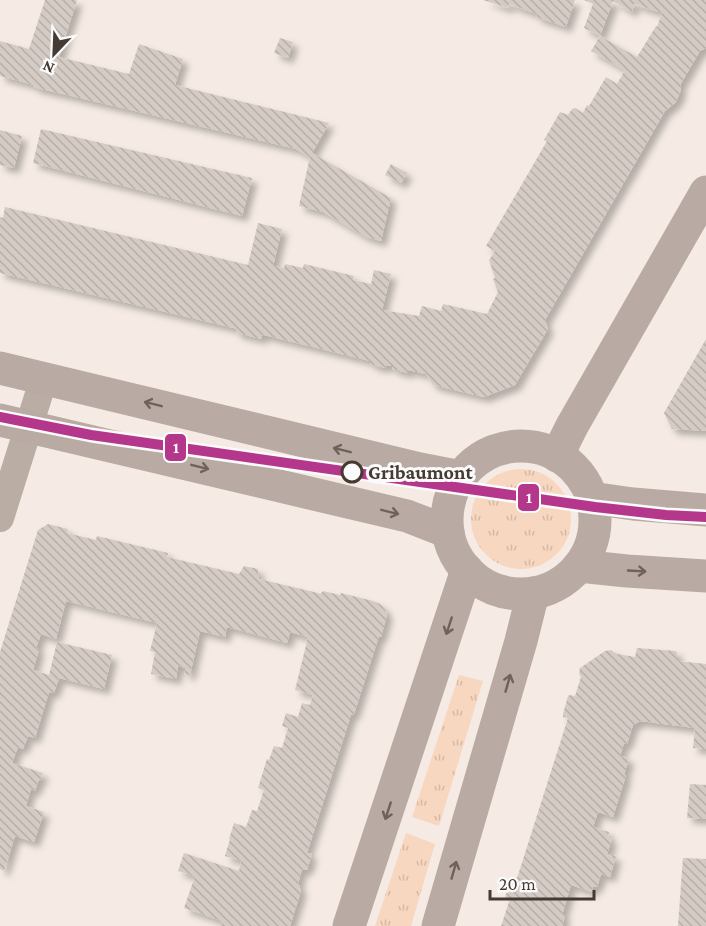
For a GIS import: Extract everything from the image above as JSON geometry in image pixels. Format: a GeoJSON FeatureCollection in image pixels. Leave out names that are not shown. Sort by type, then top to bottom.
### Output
{"type":"FeatureCollection","features":[{"type":"Feature","properties":{"kind":"main road"},"geometry":{"type":"LineString","coordinates":[[557,456],[706,192]]}},
{"type":"Feature","properties":{"kind":"main road"},"geometry":{"type":"LineString","coordinates":[[0,368],[461,477]]}},
{"type":"Feature","properties":{"kind":"main road"},"geometry":{"type":"LineString","coordinates":[[14,422],[407,516],[448,532]]}},
{"type":"Feature","properties":{"kind":"main road"},"geometry":{"type":"LineString","coordinates":[[516,447],[537,448],[557,456],[572,467],[584,481],[591,498],[595,516],[594,535],[587,553],[579,566],[564,580],[549,589],[533,593],[508,593],[485,585],[467,570],[451,546],[447,513],[451,494],[461,477],[476,461],[495,451],[516,447]]}},
{"type":"Feature","properties":{"kind":"main road"},"geometry":{"type":"LineString","coordinates":[[591,498],[706,510]]}},
{"type":"Feature","properties":{"kind":"main road"},"geometry":{"type":"LineString","coordinates":[[579,566],[706,576]]}},
{"type":"Feature","properties":{"kind":"main road"},"geometry":{"type":"LineString","coordinates":[[349,926],[467,570]]}},
{"type":"Feature","properties":{"kind":"main road"},"geometry":{"type":"LineString","coordinates":[[438,926],[533,593]]}},
{"type":"Feature","properties":{"kind":"street"},"geometry":{"type":"LineString","coordinates":[[0,518],[14,422],[44,378]]}},
{"type":"Feature","properties":{"kind":"green space"},"geometry":{"type":"Polygon","coordinates":[[[521,469],[549,477],[563,491],[571,519],[563,547],[549,561],[521,569],[493,561],[479,547],[471,519],[479,491],[493,477],[521,469]]]}},
{"type":"Feature","properties":{"kind":"green space"},"geometry":{"type":"Polygon","coordinates":[[[459,675],[483,681],[439,826],[412,817],[459,675]]]}},
{"type":"Feature","properties":{"kind":"green space"},"geometry":{"type":"Polygon","coordinates":[[[406,833],[435,844],[411,926],[375,926],[406,833]]]}},
{"type":"Feature","properties":{"kind":"building"},"geometry":{"type":"Polygon","coordinates":[[[45,0],[77,0],[59,57],[129,74],[139,44],[183,59],[175,85],[329,123],[312,153],[391,198],[381,241],[366,237],[323,212],[299,206],[310,157],[296,149],[33,87],[34,85],[0,76],[0,41],[29,49],[45,0]]]}},
{"type":"Feature","properties":{"kind":"building"},"geometry":{"type":"Polygon","coordinates":[[[483,0],[575,0],[566,27],[536,17],[537,14],[509,4],[508,8],[483,0]]]}},
{"type":"Feature","properties":{"kind":"building"},"geometry":{"type":"Polygon","coordinates":[[[584,0],[706,0],[706,48],[700,51],[680,85],[681,90],[676,102],[665,111],[545,320],[548,329],[515,385],[484,397],[433,385],[426,374],[408,370],[408,373],[386,365],[385,368],[370,364],[370,361],[268,336],[262,335],[262,339],[236,333],[234,328],[0,273],[0,217],[3,218],[5,207],[248,265],[258,223],[282,229],[273,266],[284,268],[285,264],[303,268],[304,264],[354,276],[353,280],[371,284],[374,270],[391,274],[382,310],[419,316],[422,306],[441,311],[443,304],[487,314],[498,292],[489,260],[495,251],[486,246],[547,141],[544,140],[560,112],[568,115],[575,108],[583,113],[606,77],[617,84],[625,70],[591,51],[600,36],[584,28],[593,4],[584,0]],[[613,1],[600,36],[637,57],[657,27],[662,13],[634,4],[632,12],[613,1]]]}},
{"type":"Feature","properties":{"kind":"building"},"geometry":{"type":"Polygon","coordinates":[[[280,38],[293,42],[288,58],[274,53],[280,38]]]}},
{"type":"Feature","properties":{"kind":"building"},"geometry":{"type":"Polygon","coordinates":[[[41,129],[252,178],[242,216],[33,163],[41,129]]]}},
{"type":"Feature","properties":{"kind":"building"},"geometry":{"type":"Polygon","coordinates":[[[0,130],[22,136],[14,168],[0,165],[0,130]]]}},
{"type":"Feature","properties":{"kind":"building"},"geometry":{"type":"Polygon","coordinates":[[[391,164],[407,173],[401,183],[385,175],[391,164]]]}},
{"type":"Feature","properties":{"kind":"building"},"geometry":{"type":"Polygon","coordinates":[[[706,339],[706,431],[672,429],[664,413],[706,339]]]}},
{"type":"Feature","properties":{"kind":"building"},"geometry":{"type":"Polygon","coordinates":[[[48,524],[68,529],[67,533],[96,540],[97,536],[168,553],[167,557],[239,574],[244,566],[258,569],[259,579],[320,594],[323,591],[340,595],[341,593],[373,601],[385,609],[387,615],[381,637],[379,636],[354,714],[351,715],[307,853],[312,854],[307,870],[302,869],[298,882],[301,891],[290,926],[221,926],[222,921],[184,908],[195,876],[178,871],[184,853],[239,871],[241,861],[225,856],[234,823],[246,827],[252,810],[257,811],[264,790],[258,788],[267,759],[269,760],[274,746],[282,748],[288,728],[282,726],[286,713],[298,717],[302,703],[310,705],[313,695],[295,690],[308,637],[290,632],[287,643],[227,627],[225,637],[200,631],[190,675],[184,674],[186,668],[178,666],[176,679],[151,674],[155,652],[150,651],[157,623],[66,601],[56,639],[41,634],[36,648],[39,650],[33,670],[49,675],[57,642],[112,655],[104,689],[59,678],[54,693],[49,692],[35,738],[28,736],[23,749],[18,747],[12,763],[43,773],[35,791],[31,789],[26,806],[44,812],[34,842],[15,836],[4,871],[0,869],[0,652],[38,530],[48,524]]]}},
{"type":"Feature","properties":{"kind":"building"},"geometry":{"type":"Polygon","coordinates":[[[637,648],[676,651],[677,661],[706,664],[706,749],[693,748],[695,728],[640,721],[633,725],[627,744],[624,743],[620,756],[629,758],[613,817],[598,812],[593,827],[609,832],[608,838],[612,839],[607,854],[616,856],[610,877],[601,874],[597,887],[593,886],[592,892],[571,885],[562,915],[565,916],[562,926],[501,926],[510,899],[505,897],[512,877],[517,878],[520,869],[568,718],[563,717],[563,714],[568,696],[575,696],[581,677],[580,668],[605,651],[611,650],[617,654],[635,657],[637,648]]]}},
{"type":"Feature","properties":{"kind":"building"},"geometry":{"type":"Polygon","coordinates":[[[690,784],[706,785],[706,819],[687,818],[690,784]]]}},
{"type":"Feature","properties":{"kind":"building"},"geometry":{"type":"Polygon","coordinates":[[[683,858],[706,859],[706,926],[678,926],[683,858]]]}},
{"type":"Feature","properties":{"kind":"transit line","name":"1"},"geometry":{"type":"LineString","coordinates":[[0,417],[91,435],[595,507],[706,517]]}},
{"type":"Feature","properties":{"kind":"place","name":"Gribaumont"},"geometry":{"type":"Point","coordinates":[352,472]}}]}
